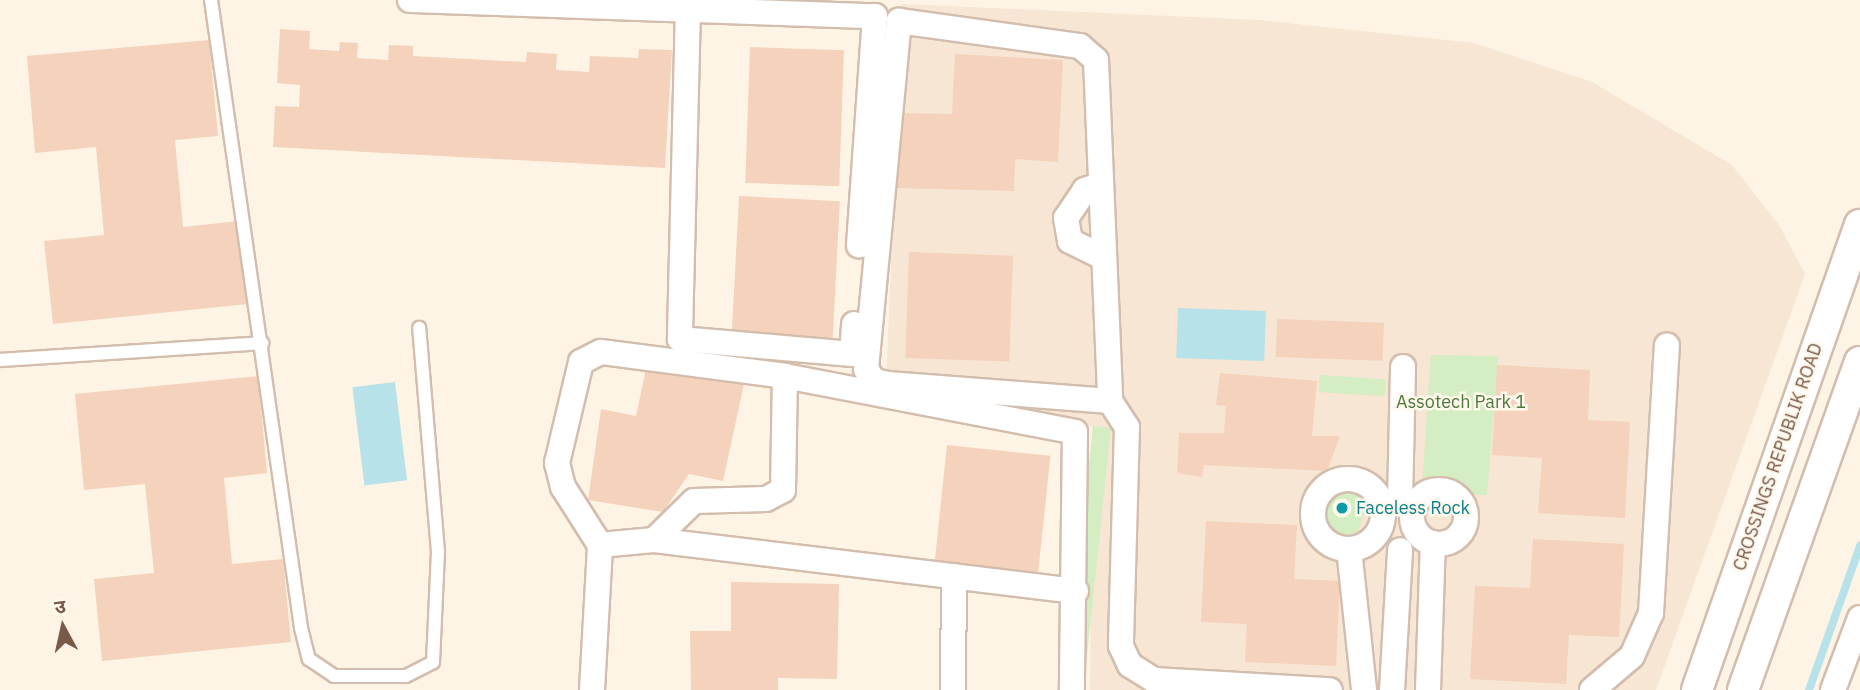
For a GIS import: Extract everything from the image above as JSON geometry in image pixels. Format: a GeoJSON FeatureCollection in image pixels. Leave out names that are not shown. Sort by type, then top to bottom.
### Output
{"type":"FeatureCollection","features":[{"type":"Feature","properties":{"kind":"street"},"geometry":{"type":"LineString","coordinates":[[410,0],[688,7],[875,16],[852,354],[680,339],[688,7]]}},
{"type":"Feature","properties":{"kind":"street"},"geometry":{"type":"LineString","coordinates":[[1110,401],[888,384],[874,381],[866,369],[899,21],[1091,50],[1110,401],[1127,427],[1121,646],[1130,665],[1154,680],[1330,690]]}},
{"type":"Feature","properties":{"kind":"street"},"geometry":{"type":"LineString","coordinates":[[1100,186],[1085,190],[1066,218],[1070,241],[1101,256]]}},
{"type":"Feature","properties":{"kind":"street","name":"CROSSINGS REPUBLIK ROAD"},"geometry":{"type":"LineString","coordinates":[[1697,690],[1860,225]]}},
{"type":"Feature","properties":{"kind":"street"},"geometry":{"type":"LineString","coordinates":[[1592,690],[1632,656],[1651,613],[1667,345]]}},
{"type":"Feature","properties":{"kind":"street"},"geometry":{"type":"LineString","coordinates":[[592,690],[600,545],[563,487],[557,463],[581,362],[601,352],[785,376],[1075,432],[1076,591],[1072,690]]}},
{"type":"Feature","properties":{"kind":"street"},"geometry":{"type":"LineString","coordinates":[[1743,690],[1860,362]]}},
{"type":"Feature","properties":{"kind":"street"},"geometry":{"type":"LineString","coordinates":[[1349,550],[1318,534],[1312,512],[1322,490],[1354,479],[1399,500],[1441,489],[1464,504],[1463,530],[1450,542],[1433,543],[1413,526],[1399,500],[1403,367]]}},
{"type":"Feature","properties":{"kind":"street"},"geometry":{"type":"LineString","coordinates":[[654,540],[694,501],[766,499],[783,490],[785,376]]}},
{"type":"Feature","properties":{"kind":"street"},"geometry":{"type":"LineString","coordinates":[[1349,550],[1378,533],[1399,500]]}},
{"type":"Feature","properties":{"kind":"street"},"geometry":{"type":"LineString","coordinates":[[600,545],[654,540],[1076,591]]}},
{"type":"Feature","properties":{"kind":"street"},"geometry":{"type":"LineString","coordinates":[[1428,690],[1433,543]]}},
{"type":"Feature","properties":{"kind":"street"},"geometry":{"type":"LineString","coordinates":[[1349,550],[1364,690]]}},
{"type":"Feature","properties":{"kind":"street"},"geometry":{"type":"LineString","coordinates":[[1392,690],[1400,550]]}},
{"type":"Feature","properties":{"kind":"street"},"geometry":{"type":"LineString","coordinates":[[953,690],[954,576]]}},
{"type":"Feature","properties":{"kind":"street"},"geometry":{"type":"LineString","coordinates":[[1833,690],[1860,618]]}},
{"type":"Feature","properties":{"kind":"lane"},"geometry":{"type":"LineString","coordinates":[[211,0],[309,659],[334,676],[406,676],[424,672],[435,649],[438,552],[419,328]]}},
{"type":"Feature","properties":{"kind":"lane"},"geometry":{"type":"LineString","coordinates":[[0,360],[262,343]]}},
{"type":"Feature","properties":{"kind":"shaded area"},"geometry":{"type":"Polygon","coordinates":[[[902,4],[1259,20],[1474,43],[1592,82],[1732,165],[1779,225],[1805,274],[1656,690],[1090,690],[1092,426],[885,408],[902,4]]]}},
{"type":"Feature","properties":{"kind":"green space","name":"Assotech Park 1"},"geometry":{"type":"Polygon","coordinates":[[[1431,355],[1498,356],[1487,495],[1432,493],[1422,487],[1431,355]]]}},
{"type":"Feature","properties":{"kind":"green space"},"geometry":{"type":"Polygon","coordinates":[[[1320,375],[1386,380],[1385,397],[1319,392],[1320,375]]]}},
{"type":"Feature","properties":{"kind":"green space"},"geometry":{"type":"Polygon","coordinates":[[[1093,426],[1111,428],[1083,690],[1065,689],[1093,426]]]}},
{"type":"Feature","properties":{"kind":"green space"},"geometry":{"type":"Polygon","coordinates":[[[1340,487],[1360,487],[1364,513],[1358,531],[1336,540],[1324,533],[1321,506],[1340,487]]]}},
{"type":"Feature","properties":{"kind":"water"},"geometry":{"type":"Polygon","coordinates":[[[1178,308],[1266,311],[1264,361],[1176,358],[1178,308]]]}},
{"type":"Feature","properties":{"kind":"water"},"geometry":{"type":"Polygon","coordinates":[[[395,382],[407,480],[364,486],[352,387],[395,382]]]}},
{"type":"Feature","properties":{"kind":"building"},"geometry":{"type":"Polygon","coordinates":[[[280,29],[310,31],[309,49],[339,51],[340,42],[358,43],[357,58],[388,60],[389,45],[413,46],[413,56],[526,62],[527,52],[557,54],[556,70],[589,72],[590,56],[638,58],[639,49],[672,50],[665,168],[273,147],[275,106],[299,107],[300,85],[277,83],[280,29]]]}},
{"type":"Feature","properties":{"kind":"building"},"geometry":{"type":"Polygon","coordinates":[[[209,40],[218,136],[175,140],[183,227],[239,221],[248,304],[53,324],[44,241],[104,235],[96,147],[35,153],[27,56],[209,40]]]}},
{"type":"Feature","properties":{"kind":"building"},"geometry":{"type":"Polygon","coordinates":[[[750,47],[844,50],[839,186],[745,183],[750,47]]]}},
{"type":"Feature","properties":{"kind":"building"},"geometry":{"type":"Polygon","coordinates":[[[955,54],[1063,60],[1058,162],[1015,159],[1014,191],[896,188],[898,113],[952,114],[955,54]]]}},
{"type":"Feature","properties":{"kind":"building"},"geometry":{"type":"Polygon","coordinates":[[[739,196],[840,201],[833,338],[732,333],[739,196]]]}},
{"type":"Feature","properties":{"kind":"building"},"geometry":{"type":"Polygon","coordinates":[[[909,252],[1013,256],[1009,362],[905,358],[909,252]]]}},
{"type":"Feature","properties":{"kind":"building"},"geometry":{"type":"Polygon","coordinates":[[[1277,319],[1384,323],[1383,361],[1276,357],[1277,319]]]}},
{"type":"Feature","properties":{"kind":"building"},"geometry":{"type":"Polygon","coordinates":[[[647,364],[744,384],[723,481],[689,474],[663,512],[588,500],[601,409],[636,416],[647,364]]]}},
{"type":"Feature","properties":{"kind":"building"},"geometry":{"type":"Polygon","coordinates":[[[1497,365],[1590,370],[1588,420],[1630,422],[1625,518],[1538,513],[1542,458],[1492,455],[1497,365]]]}},
{"type":"Feature","properties":{"kind":"building"},"geometry":{"type":"Polygon","coordinates":[[[1220,373],[1317,381],[1312,436],[1340,436],[1327,471],[1204,465],[1202,477],[1177,473],[1179,433],[1224,433],[1226,406],[1216,405],[1220,373]]]}},
{"type":"Feature","properties":{"kind":"building"},"geometry":{"type":"Polygon","coordinates":[[[258,376],[267,473],[224,478],[232,564],[283,559],[291,642],[102,661],[94,579],[154,573],[145,484],[84,490],[75,394],[258,376]]]}},
{"type":"Feature","properties":{"kind":"building"},"geometry":{"type":"Polygon","coordinates":[[[947,445],[1050,456],[1038,574],[935,563],[947,445]]]}},
{"type":"Feature","properties":{"kind":"building"},"geometry":{"type":"Polygon","coordinates":[[[1206,521],[1297,525],[1294,579],[1340,581],[1336,666],[1245,662],[1247,624],[1201,622],[1206,521]]]}},
{"type":"Feature","properties":{"kind":"building"},"geometry":{"type":"Polygon","coordinates":[[[1533,539],[1624,544],[1619,637],[1569,635],[1566,684],[1470,679],[1475,586],[1530,588],[1533,539]]]}},
{"type":"Feature","properties":{"kind":"building"},"geometry":{"type":"Polygon","coordinates":[[[731,582],[839,584],[837,679],[778,678],[778,690],[691,690],[690,631],[731,631],[731,582]]]}},
{"type":"Feature","properties":{"kind":"waterway"},"geometry":{"type":"LineString","coordinates":[[1809,690],[1860,546]]}},
{"type":"Feature","properties":{"kind":"place","name":"Faceless Rock"},"geometry":{"type":"Point","coordinates":[1342,508]}}]}
